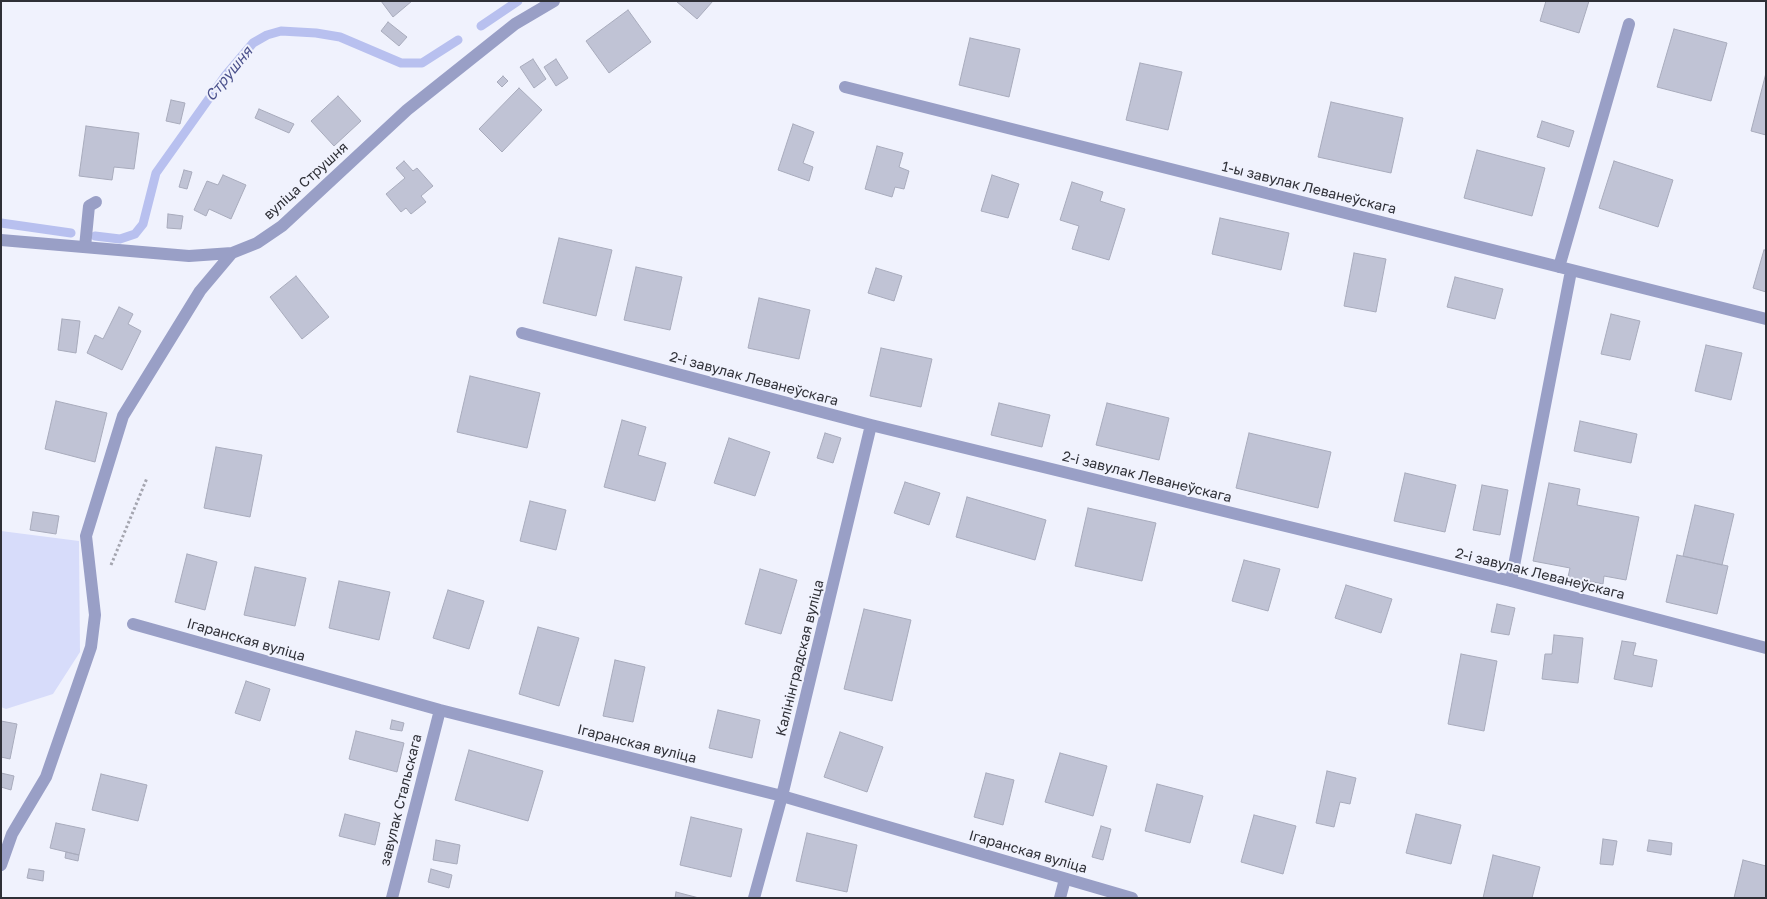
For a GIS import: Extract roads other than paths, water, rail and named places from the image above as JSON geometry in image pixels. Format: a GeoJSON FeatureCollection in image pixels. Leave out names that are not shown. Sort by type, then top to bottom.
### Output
{"type":"FeatureCollection","features":[{"type":"Feature","properties":{"kind":"street","name":"вуліца Струшня"},"geometry":{"type":"LineString","coordinates":[[1,240],[189,256],[232,253],[257,243],[282,226],[407,110],[515,24],[554,1]]}},
{"type":"Feature","properties":{"kind":"street"},"geometry":{"type":"LineString","coordinates":[[1559,267],[1629,24]]}},
{"type":"Feature","properties":{"kind":"street","name":"1-ы завулак Леванеўскага"},"geometry":{"type":"LineString","coordinates":[[845,87],[1766,319]]}},
{"type":"Feature","properties":{"kind":"street"},"geometry":{"type":"LineString","coordinates":[[85,247],[89,206],[96,202]]}},
{"type":"Feature","properties":{"kind":"street"},"geometry":{"type":"LineString","coordinates":[[1,865],[12,834],[46,777],[91,647],[95,615],[86,536],[123,416],[200,291],[232,253]]}},
{"type":"Feature","properties":{"kind":"street"},"geometry":{"type":"LineString","coordinates":[[1511,581],[1571,271]]}},
{"type":"Feature","properties":{"kind":"street","name":"2-і завулак Леванеўскага"},"geometry":{"type":"LineString","coordinates":[[522,333],[872,425],[1511,581],[1766,648]]}},
{"type":"Feature","properties":{"kind":"street","name":"Калінінградская вуліца"},"geometry":{"type":"LineString","coordinates":[[754,898],[782,796],[872,425]]}},
{"type":"Feature","properties":{"kind":"street","name":"Ігаранская вуліца"},"geometry":{"type":"LineString","coordinates":[[133,624],[440,710],[782,796],[1132,898]]}},
{"type":"Feature","properties":{"kind":"street","name":"завулак Стальскага"},"geometry":{"type":"LineString","coordinates":[[392,898],[440,710]]}},
{"type":"Feature","properties":{"kind":"street"},"geometry":{"type":"LineString","coordinates":[[1060,898],[1065,879]]}},
{"type":"Feature","properties":{"kind":"waterway","name":"Струшня"},"geometry":{"type":"LineString","coordinates":[[481,26],[518,1]]}},
{"type":"Feature","properties":{"kind":"waterway","name":"Струшня"},"geometry":{"type":"LineString","coordinates":[[95,236],[120,239],[135,234],[143,224],[156,173],[225,76],[253,43],[267,35],[281,31],[316,33],[340,37],[401,63],[422,63],[458,40]]}},
{"type":"Feature","properties":{"kind":"waterway","name":"Струшня"},"geometry":{"type":"LineString","coordinates":[[1,223],[71,233]]}}]}
